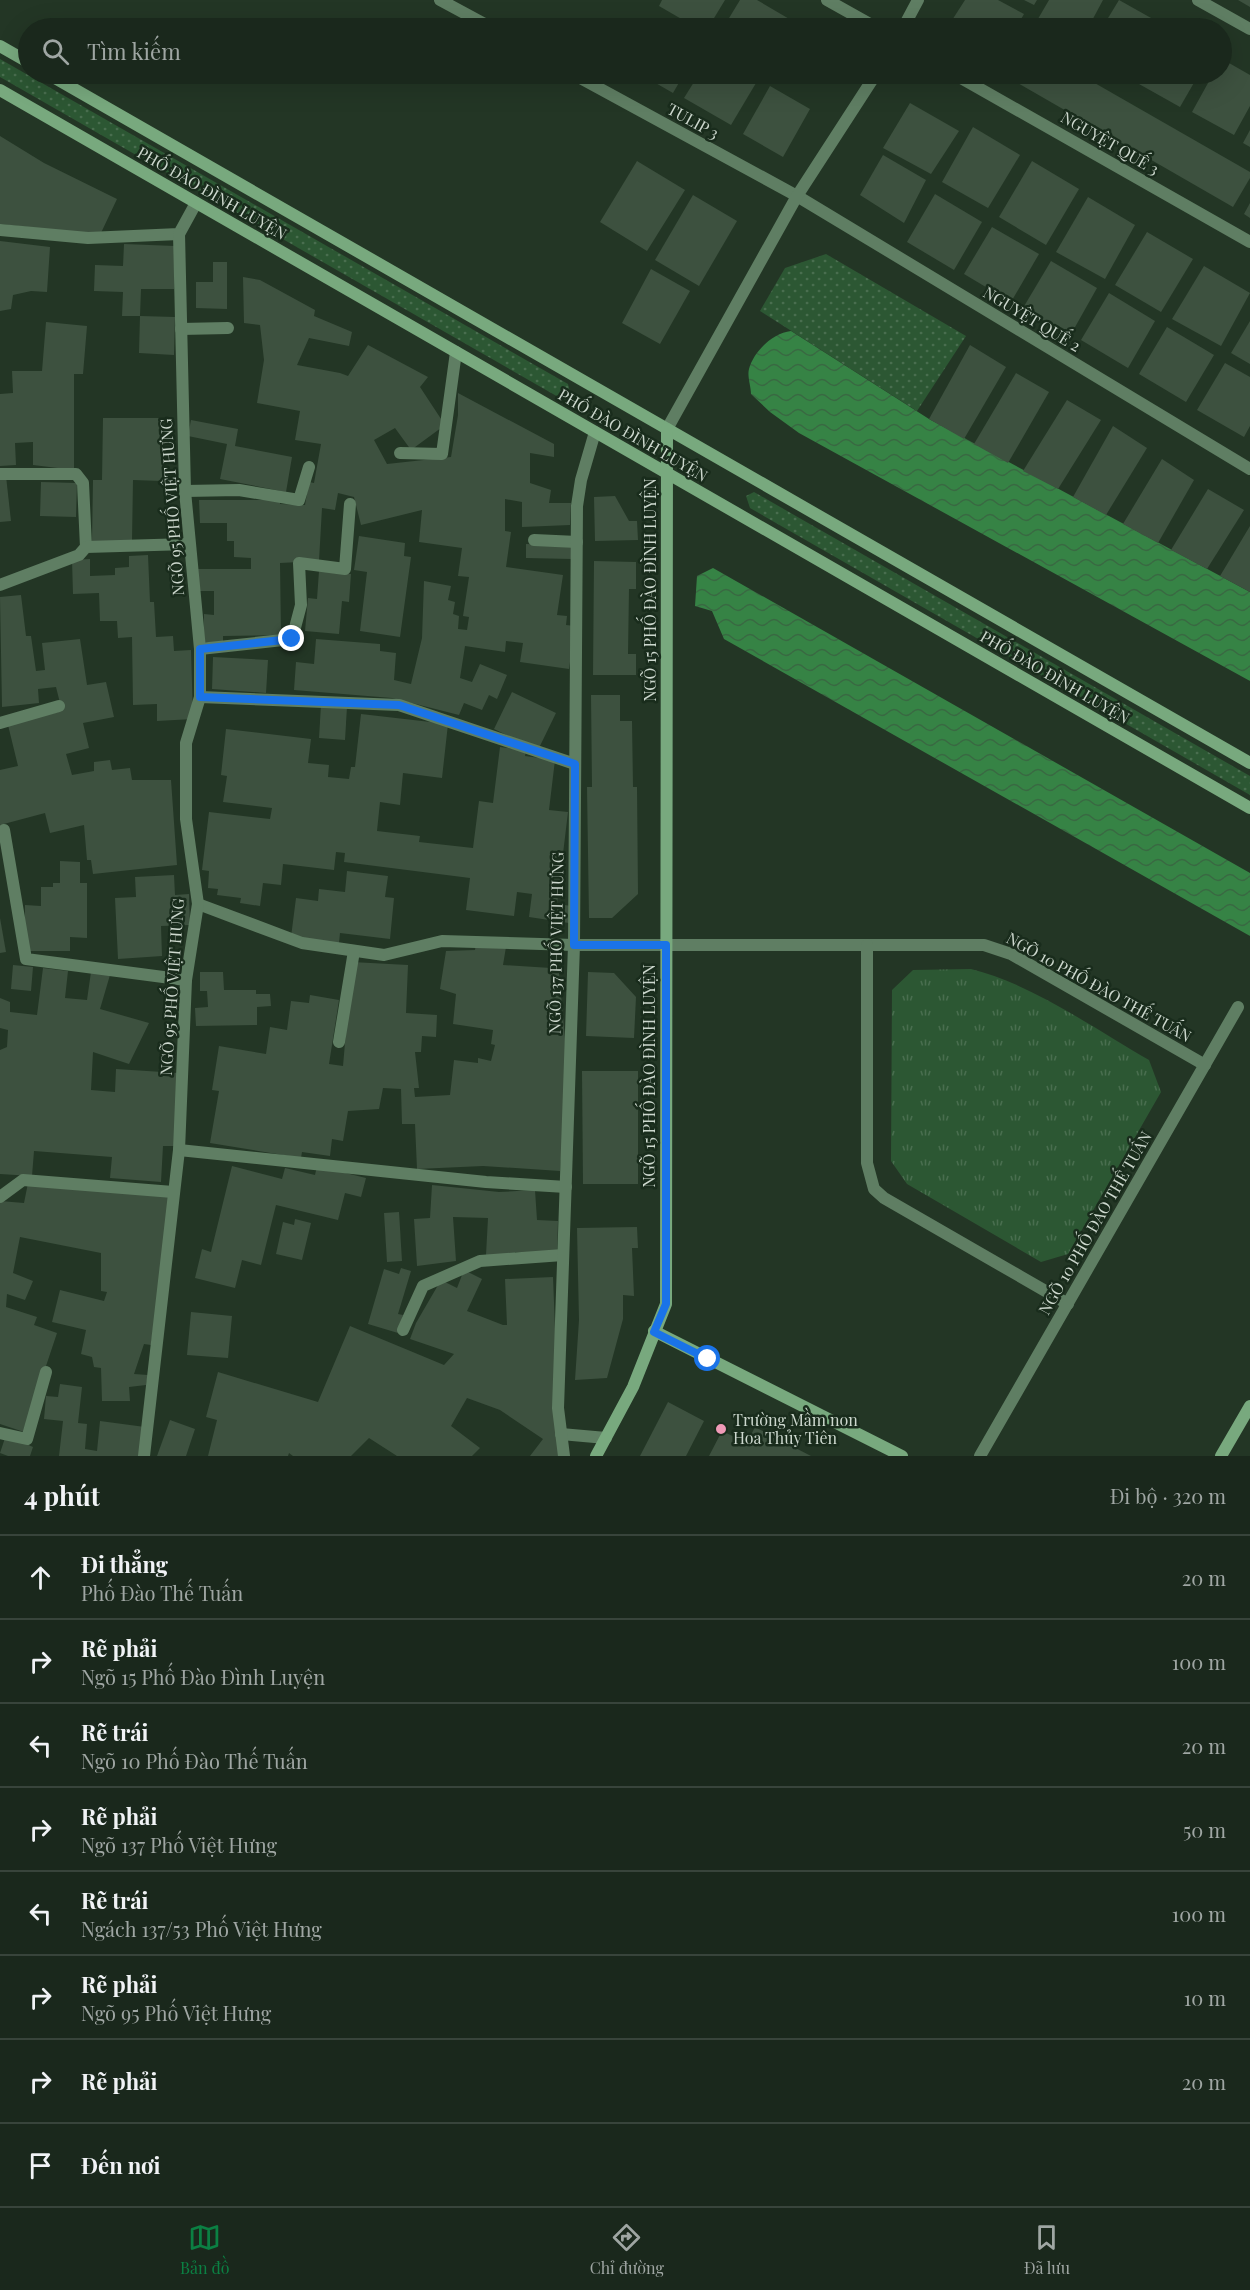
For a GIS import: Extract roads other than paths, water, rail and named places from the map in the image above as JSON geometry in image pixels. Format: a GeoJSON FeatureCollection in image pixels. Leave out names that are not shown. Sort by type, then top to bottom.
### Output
{"type":"FeatureCollection","features":[{"type":"Feature","properties":{"kind":"main road"},"geometry":{"type":"LineString","coordinates":[[0,46],[18,56]]}},
{"type":"Feature","properties":{"kind":"main road","name":"PHỐ ĐÀO ĐÌNH LUYỆN"},"geometry":{"type":"LineString","coordinates":[[65,84],[1250,763]]}},
{"type":"Feature","properties":{"kind":"main road","name":"PHỐ ĐÀO ĐÌNH LUYỆN"},"geometry":{"type":"LineString","coordinates":[[0,90],[1250,808]]}},
{"type":"Feature","properties":{"kind":"main road","name":"NGÕ 15 PHỐ ĐÀO ĐÌNH LUYỆN"},"geometry":{"type":"LineString","coordinates":[[596,1456],[633,1387],[666,1304],[667,429]]}},
{"type":"Feature","properties":{"kind":"main road"},"geometry":{"type":"LineString","coordinates":[[654,1332],[902,1456]]}},
{"type":"Feature","properties":{"kind":"main road"},"geometry":{"type":"LineString","coordinates":[[1221,1456],[1250,1406]]}},
{"type":"Feature","properties":{"kind":"street"},"geometry":{"type":"LineString","coordinates":[[440,0],[473,18]]}},
{"type":"Feature","properties":{"kind":"street"},"geometry":{"type":"LineString","coordinates":[[827,0],[859,18]]}},
{"type":"Feature","properties":{"kind":"street"},"geometry":{"type":"LineString","coordinates":[[908,18],[918,0]]}},
{"type":"Feature","properties":{"kind":"street"},"geometry":{"type":"LineString","coordinates":[[1198,0],[1230,18]]}},
{"type":"Feature","properties":{"kind":"street"},"geometry":{"type":"LineString","coordinates":[[1232,19],[1250,29]]}},
{"type":"Feature","properties":{"kind":"street","name":"TULIP 3"},"geometry":{"type":"LineString","coordinates":[[591,84],[797,196]]}},
{"type":"Feature","properties":{"kind":"street"},"geometry":{"type":"LineString","coordinates":[[667,429],[797,196],[870,84]]}},
{"type":"Feature","properties":{"kind":"street","name":"NGUYỆT QUẾ 3"},"geometry":{"type":"LineString","coordinates":[[972,84],[1250,242]]}},
{"type":"Feature","properties":{"kind":"street","name":"NGUYỆT QUẾ 2"},"geometry":{"type":"LineString","coordinates":[[797,196],[1250,469]]}},
{"type":"Feature","properties":{"kind":"street"},"geometry":{"type":"LineString","coordinates":[[0,230],[88,238],[179,234],[196,203]]}},
{"type":"Feature","properties":{"kind":"street","name":"NGÕ 95 PHỐ VIỆT HƯNG"},"geometry":{"type":"LineString","coordinates":[[144,1456],[179,1150],[186,980],[198,904],[186,819],[186,743],[200,697],[200,649],[188,544],[185,491],[179,234]]}},
{"type":"Feature","properties":{"kind":"street"},"geometry":{"type":"LineString","coordinates":[[181,329],[228,328]]}},
{"type":"Feature","properties":{"kind":"street"},"geometry":{"type":"LineString","coordinates":[[400,453],[442,454],[456,352]]}},
{"type":"Feature","properties":{"kind":"street","name":"NGÕ 137 PHỐ VIỆT HƯNG"},"geometry":{"type":"LineString","coordinates":[[564,1456],[558,1408],[574,945],[577,542],[580,480],[595,432]]}},
{"type":"Feature","properties":{"kind":"street"},"geometry":{"type":"LineString","coordinates":[[185,491],[238,490],[299,500],[309,467]]}},
{"type":"Feature","properties":{"kind":"street"},"geometry":{"type":"LineString","coordinates":[[0,474],[76,474],[83,483],[86,547],[79,555],[0,585]]}},
{"type":"Feature","properties":{"kind":"street"},"geometry":{"type":"LineString","coordinates":[[200,649],[292,639],[301,605],[299,563],[345,569],[350,504]]}},
{"type":"Feature","properties":{"kind":"street"},"geometry":{"type":"LineString","coordinates":[[534,540],[577,542]]}},
{"type":"Feature","properties":{"kind":"street"},"geometry":{"type":"LineString","coordinates":[[86,547],[188,544]]}},
{"type":"Feature","properties":{"kind":"street"},"geometry":{"type":"LineString","coordinates":[[200,697],[399,705],[575,764]]}},
{"type":"Feature","properties":{"kind":"street"},"geometry":{"type":"LineString","coordinates":[[0,723],[59,706]]}},
{"type":"Feature","properties":{"kind":"street"},"geometry":{"type":"LineString","coordinates":[[3,830],[26,959],[186,980]]}},
{"type":"Feature","properties":{"kind":"street","name":"NGÕ 10 PHỐ ĐÀO THẾ TUẤN"},"geometry":{"type":"LineString","coordinates":[[198,904],[302,943],[384,955],[442,941],[574,945],[970,944],[996,948],[1205,1065]]}},
{"type":"Feature","properties":{"kind":"street","name":"NGÕ 10 PHỐ ĐÀO THẾ TUẤN"},"geometry":{"type":"LineString","coordinates":[[867,945],[867,1164],[874,1189],[884,1198],[1068,1304]]}},
{"type":"Feature","properties":{"kind":"street"},"geometry":{"type":"LineString","coordinates":[[339,1042],[354,951]]}},
{"type":"Feature","properties":{"kind":"street","name":"NGÕ 10 PHỐ ĐÀO THẾ TUẤN"},"geometry":{"type":"LineString","coordinates":[[980,1456],[1238,1007]]}},
{"type":"Feature","properties":{"kind":"street"},"geometry":{"type":"LineString","coordinates":[[179,1150],[486,1182],[566,1187]]}},
{"type":"Feature","properties":{"kind":"street"},"geometry":{"type":"LineString","coordinates":[[0,1197],[23,1180],[173,1192]]}},
{"type":"Feature","properties":{"kind":"street"},"geometry":{"type":"LineString","coordinates":[[403,1330],[423,1286],[480,1261],[563,1254]]}},
{"type":"Feature","properties":{"kind":"street"},"geometry":{"type":"LineString","coordinates":[[0,1433],[27,1439],[46,1372]]}},
{"type":"Feature","properties":{"kind":"street"},"geometry":{"type":"LineString","coordinates":[[561,1434],[606,1438]]}},
{"type":"Feature","properties":{"kind":"water"},"geometry":{"type":"Polygon","coordinates":[[[791,331],[929,419],[1250,592],[1250,681],[799,433],[770,412],[751,394],[749,369],[755,356],[765,344],[784,332],[791,331]]]}},
{"type":"Feature","properties":{"kind":"water"},"geometry":{"type":"Polygon","coordinates":[[[713,568],[1250,873],[1250,936],[724,639],[712,611],[695,606],[697,576],[713,568]]]}},
{"type":"Feature","properties":{"kind":"place","name":"Trường Mầm non Hoa Thủy Tiên"},"geometry":{"type":"Point","coordinates":[721,1429]}}]}
